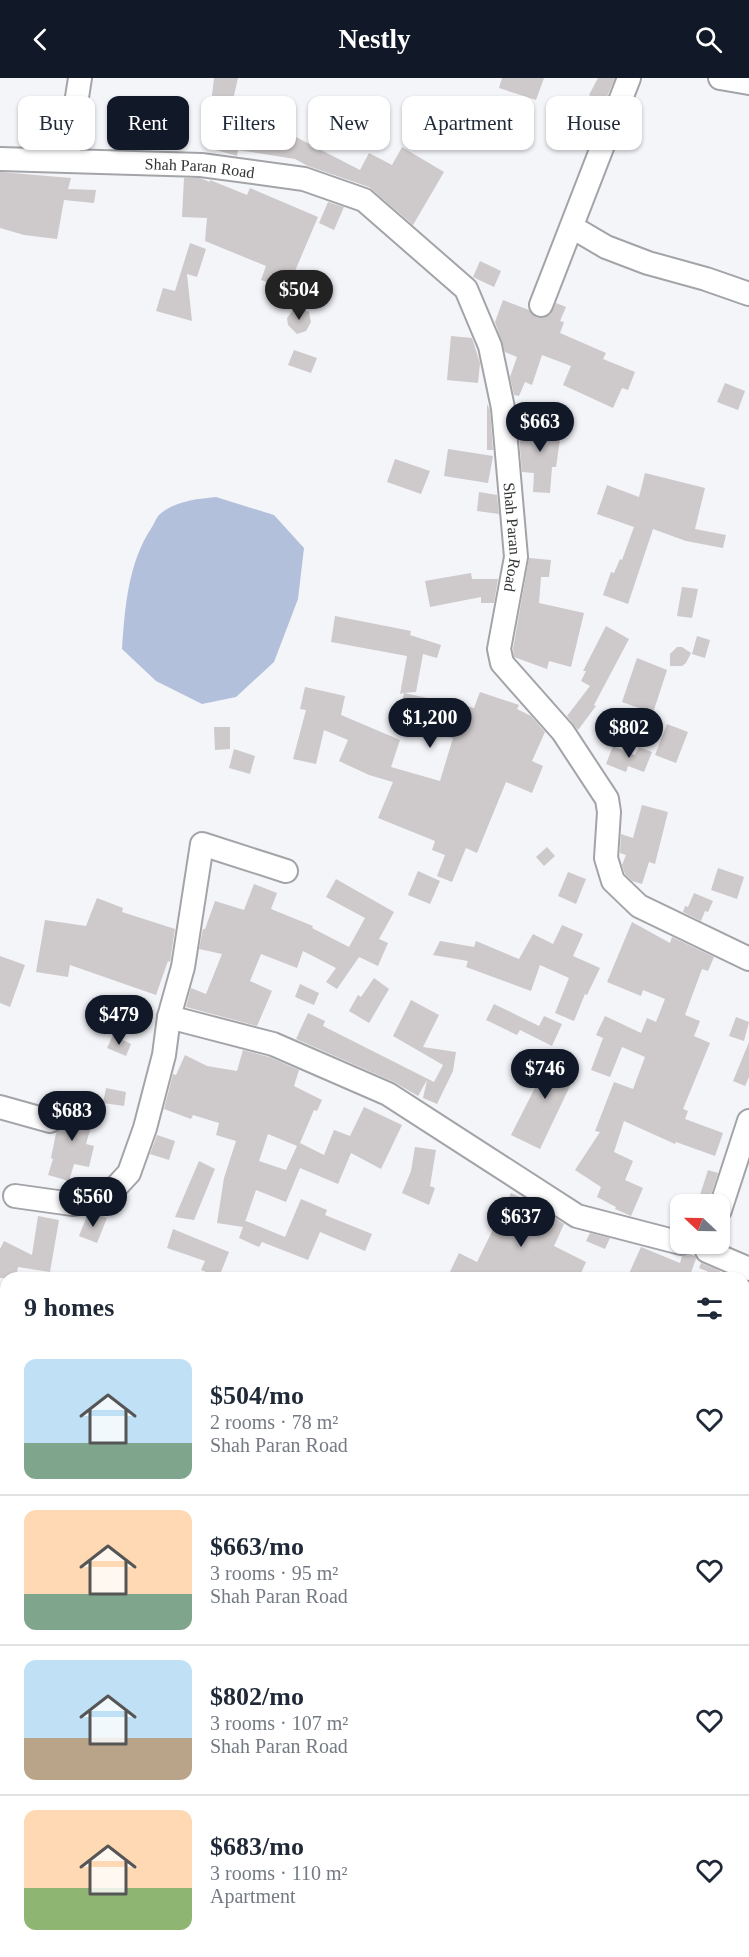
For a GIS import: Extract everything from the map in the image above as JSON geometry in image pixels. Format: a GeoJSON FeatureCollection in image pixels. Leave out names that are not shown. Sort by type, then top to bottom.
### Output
{"type":"FeatureCollection","features":[{"type":"Feature","properties":{"kind":"street"},"geometry":{"type":"LineString","coordinates":[[67,161],[80,78]]}},
{"type":"Feature","properties":{"kind":"street"},"geometry":{"type":"LineString","coordinates":[[541,305],[629,78]]}},
{"type":"Feature","properties":{"kind":"street"},"geometry":{"type":"LineString","coordinates":[[720,78],[749,83]]}},
{"type":"Feature","properties":{"kind":"street","name":"Shah Paran Road"},"geometry":{"type":"LineString","coordinates":[[0,159],[201,165],[304,179],[364,200],[466,289],[490,346],[503,408],[516,557],[499,649],[502,663],[563,732],[607,799],[609,812],[606,858],[613,881],[639,906],[749,959]]}},
{"type":"Feature","properties":{"kind":"street"},"geometry":{"type":"LineString","coordinates":[[572,227],[606,247],[637,259],[749,294]]}},
{"type":"Feature","properties":{"kind":"street"},"geometry":{"type":"LineString","coordinates":[[15,1196],[72,1204],[104,1200],[129,1173],[145,1128],[164,1055],[169,1017],[183,968],[202,844],[286,871]]}},
{"type":"Feature","properties":{"kind":"street"},"geometry":{"type":"LineString","coordinates":[[169,1017],[273,1044],[388,1094],[577,1216],[670,1240]]}},
{"type":"Feature","properties":{"kind":"street"},"geometry":{"type":"LineString","coordinates":[[0,1107],[50,1121]]}},
{"type":"Feature","properties":{"kind":"street"},"geometry":{"type":"LineString","coordinates":[[725,1194],[749,1121]]}},
{"type":"Feature","properties":{"kind":"street"},"geometry":{"type":"LineString","coordinates":[[721,1254],[749,1269]]}},
{"type":"Feature","properties":{"kind":"water"},"geometry":{"type":"Polygon","coordinates":[[[216,497],[274,515],[304,548],[298,599],[274,662],[236,697],[202,704],[156,681],[122,649],[126,601],[133,570],[144,541],[157,518],[165,510],[179,504],[216,497]]]}},
{"type":"Feature","properties":{"kind":"building"},"geometry":{"type":"Polygon","coordinates":[[[214,78],[238,78],[234,96],[212,96],[214,78]]]}},
{"type":"Feature","properties":{"kind":"building"},"geometry":{"type":"Polygon","coordinates":[[[502,78],[544,78],[536,100],[534,96],[524,96],[499,88],[502,78]]]}},
{"type":"Feature","properties":{"kind":"building"},"geometry":{"type":"Polygon","coordinates":[[[598,78],[615,78],[607,96],[589,95],[598,78]]]}},
{"type":"Feature","properties":{"kind":"building"},"geometry":{"type":"Polygon","coordinates":[[[296,137],[308,143],[308,150],[321,150],[360,170],[369,153],[392,165],[402,147],[402,150],[407,150],[444,172],[413,225],[369,187],[308,166],[295,159],[238,150],[296,150],[296,137]]]}},
{"type":"Feature","properties":{"kind":"building"},"geometry":{"type":"Polygon","coordinates":[[[216,150],[238,150],[237,156],[216,150]]]}},
{"type":"Feature","properties":{"kind":"building"},"geometry":{"type":"Polygon","coordinates":[[[0,172],[71,178],[68,189],[96,190],[94,203],[64,200],[57,239],[24,235],[0,228],[0,172]]]}},
{"type":"Feature","properties":{"kind":"building"},"geometry":{"type":"Polygon","coordinates":[[[184,178],[200,178],[210,182],[210,180],[247,195],[250,188],[318,217],[292,278],[286,275],[281,287],[261,280],[266,266],[205,241],[207,218],[182,217],[184,178]]]}},
{"type":"Feature","properties":{"kind":"building"},"geometry":{"type":"Polygon","coordinates":[[[328,202],[344,207],[334,230],[319,223],[328,202]]]}},
{"type":"Feature","properties":{"kind":"building"},"geometry":{"type":"Polygon","coordinates":[[[190,243],[206,249],[197,277],[187,274],[192,321],[156,311],[163,288],[175,291],[190,243]]]}},
{"type":"Feature","properties":{"kind":"building"},"geometry":{"type":"Polygon","coordinates":[[[480,261],[501,271],[494,287],[473,277],[480,261]]]}},
{"type":"Feature","properties":{"kind":"building"},"geometry":{"type":"Polygon","coordinates":[[[503,300],[529,310],[536,317],[542,318],[550,315],[556,303],[566,307],[560,321],[564,322],[560,333],[606,353],[603,359],[635,372],[628,390],[622,388],[613,408],[563,385],[571,366],[542,355],[532,385],[525,382],[519,396],[514,395],[510,377],[517,357],[505,352],[495,322],[503,300]]]}},
{"type":"Feature","properties":{"kind":"building"},"geometry":{"type":"Polygon","coordinates":[[[299,308],[309,312],[311,322],[306,331],[297,334],[288,325],[287,318],[293,310],[299,308]]]}},
{"type":"Feature","properties":{"kind":"building"},"geometry":{"type":"Polygon","coordinates":[[[451,336],[472,338],[480,363],[478,383],[447,380],[451,336]]]}},
{"type":"Feature","properties":{"kind":"building"},"geometry":{"type":"Polygon","coordinates":[[[294,350],[317,358],[311,373],[288,365],[294,350]]]}},
{"type":"Feature","properties":{"kind":"building"},"geometry":{"type":"Polygon","coordinates":[[[725,383],[745,391],[738,410],[717,402],[725,383]]]}},
{"type":"Feature","properties":{"kind":"building"},"geometry":{"type":"Polygon","coordinates":[[[487,404],[490,410],[493,450],[487,450],[487,404]]]}},
{"type":"Feature","properties":{"kind":"building"},"geometry":{"type":"Polygon","coordinates":[[[518,424],[562,426],[556,467],[552,467],[550,493],[533,492],[534,473],[522,472],[518,424]]]}},
{"type":"Feature","properties":{"kind":"building"},"geometry":{"type":"Polygon","coordinates":[[[448,449],[493,456],[488,483],[444,476],[448,449]]]}},
{"type":"Feature","properties":{"kind":"building"},"geometry":{"type":"Polygon","coordinates":[[[395,459],[430,471],[421,494],[387,482],[395,459]]]}},
{"type":"Feature","properties":{"kind":"building"},"geometry":{"type":"Polygon","coordinates":[[[645,473],[705,488],[695,529],[726,535],[723,548],[686,541],[653,529],[628,604],[603,595],[611,572],[614,573],[620,559],[622,560],[634,527],[597,514],[607,485],[639,497],[645,473]]]}},
{"type":"Feature","properties":{"kind":"building"},"geometry":{"type":"Polygon","coordinates":[[[479,492],[497,495],[499,514],[477,511],[479,492]]]}},
{"type":"Feature","properties":{"kind":"building"},"geometry":{"type":"Polygon","coordinates":[[[529,558],[551,560],[549,577],[541,577],[539,603],[584,613],[571,667],[549,661],[547,669],[514,657],[513,649],[529,558]]]}},
{"type":"Feature","properties":{"kind":"building"},"geometry":{"type":"Polygon","coordinates":[[[471,573],[472,579],[498,579],[494,603],[481,603],[481,597],[430,607],[425,581],[471,573]]]}},
{"type":"Feature","properties":{"kind":"building"},"geometry":{"type":"Polygon","coordinates":[[[682,587],[698,589],[692,618],[677,616],[682,587]]]}},
{"type":"Feature","properties":{"kind":"building"},"geometry":{"type":"Polygon","coordinates":[[[335,616],[411,631],[410,635],[441,645],[437,658],[423,654],[416,692],[400,694],[407,656],[331,642],[335,616]]]}},
{"type":"Feature","properties":{"kind":"building"},"geometry":{"type":"Polygon","coordinates":[[[606,626],[629,639],[594,705],[596,706],[578,730],[567,716],[590,686],[581,681],[586,671],[583,671],[606,626]]]}},
{"type":"Feature","properties":{"kind":"building"},"geometry":{"type":"Polygon","coordinates":[[[697,636],[710,640],[705,658],[692,654],[697,636]]]}},
{"type":"Feature","properties":{"kind":"building"},"geometry":{"type":"Polygon","coordinates":[[[677,647],[682,647],[691,653],[682,666],[670,666],[670,654],[677,647]]]}},
{"type":"Feature","properties":{"kind":"building"},"geometry":{"type":"Polygon","coordinates":[[[637,658],[667,670],[653,713],[622,702],[637,658]]]}},
{"type":"Feature","properties":{"kind":"building"},"geometry":{"type":"Polygon","coordinates":[[[305,687],[345,696],[341,715],[400,740],[391,767],[440,781],[453,738],[396,726],[404,693],[474,708],[480,692],[519,705],[517,709],[531,716],[545,732],[532,761],[543,766],[532,793],[506,782],[477,853],[466,848],[452,882],[437,876],[445,855],[432,850],[435,841],[378,818],[393,782],[369,775],[339,761],[348,740],[324,730],[316,764],[293,759],[306,710],[300,709],[305,687]]]}},
{"type":"Feature","properties":{"kind":"building"},"geometry":{"type":"Polygon","coordinates":[[[667,724],[688,732],[676,763],[655,755],[667,724]]]}},
{"type":"Feature","properties":{"kind":"building"},"geometry":{"type":"Polygon","coordinates":[[[214,727],[230,727],[230,749],[215,750],[214,727]]]}},
{"type":"Feature","properties":{"kind":"building"},"geometry":{"type":"Polygon","coordinates":[[[613,746],[635,755],[639,747],[652,752],[644,772],[628,766],[626,772],[606,764],[613,746]]]}},
{"type":"Feature","properties":{"kind":"building"},"geometry":{"type":"Polygon","coordinates":[[[234,749],[255,756],[250,774],[229,768],[234,749]]]}},
{"type":"Feature","properties":{"kind":"building"},"geometry":{"type":"Polygon","coordinates":[[[642,805],[668,812],[655,864],[649,862],[642,884],[632,881],[625,874],[622,865],[626,855],[620,853],[621,834],[633,838],[642,805]]]}},
{"type":"Feature","properties":{"kind":"building"},"geometry":{"type":"Polygon","coordinates":[[[547,847],[555,856],[544,866],[536,857],[547,847]]]}},
{"type":"Feature","properties":{"kind":"building"},"geometry":{"type":"Polygon","coordinates":[[[718,868],[744,877],[737,899],[711,890],[718,868]]]}},
{"type":"Feature","properties":{"kind":"building"},"geometry":{"type":"Polygon","coordinates":[[[418,871],[440,881],[430,904],[408,895],[418,871]]]}},
{"type":"Feature","properties":{"kind":"building"},"geometry":{"type":"Polygon","coordinates":[[[568,872],[586,879],[576,904],[558,896],[568,872]]]}},
{"type":"Feature","properties":{"kind":"building"},"geometry":{"type":"Polygon","coordinates":[[[336,879],[394,912],[379,939],[388,943],[378,966],[359,957],[337,989],[326,982],[336,968],[303,951],[297,968],[261,954],[250,981],[272,991],[257,1026],[186,1007],[191,988],[206,994],[222,954],[199,949],[203,929],[205,929],[215,901],[244,910],[254,884],[277,893],[271,909],[313,926],[312,928],[349,947],[365,918],[326,897],[336,879]]]}},
{"type":"Feature","properties":{"kind":"building"},"geometry":{"type":"Polygon","coordinates":[[[694,893],[713,901],[701,921],[683,912],[685,906],[688,907],[694,893]]]}},
{"type":"Feature","properties":{"kind":"building"},"geometry":{"type":"Polygon","coordinates":[[[97,898],[123,908],[122,912],[175,929],[170,962],[168,961],[156,995],[70,965],[68,977],[36,972],[45,920],[86,926],[97,898]]]}},
{"type":"Feature","properties":{"kind":"building"},"geometry":{"type":"Polygon","coordinates":[[[632,922],[670,943],[672,937],[714,957],[708,971],[702,969],[685,1015],[700,1021],[694,1036],[710,1043],[683,1109],[688,1111],[685,1119],[723,1133],[715,1156],[676,1142],[675,1144],[624,1121],[614,1152],[633,1161],[625,1180],[643,1188],[631,1216],[597,1197],[601,1187],[575,1170],[600,1132],[595,1131],[614,1082],[633,1089],[645,1057],[622,1047],[610,1077],[591,1070],[603,1038],[596,1035],[605,1016],[641,1033],[647,1018],[656,1022],[665,999],[643,990],[641,996],[607,982],[632,922]]]}},
{"type":"Feature","properties":{"kind":"building"},"geometry":{"type":"Polygon","coordinates":[[[562,925],[583,934],[573,956],[600,968],[587,995],[585,994],[574,1021],[555,1013],[569,978],[540,965],[531,991],[466,967],[468,961],[433,955],[440,941],[474,947],[476,941],[519,959],[533,934],[553,944],[562,925]]]}},
{"type":"Feature","properties":{"kind":"building"},"geometry":{"type":"Polygon","coordinates":[[[0,956],[25,965],[10,1007],[0,1003],[0,956]]]}},
{"type":"Feature","properties":{"kind":"building"},"geometry":{"type":"Polygon","coordinates":[[[374,978],[389,989],[369,1023],[349,1011],[358,995],[361,997],[374,978]]]}},
{"type":"Feature","properties":{"kind":"building"},"geometry":{"type":"Polygon","coordinates":[[[300,984],[319,993],[314,1005],[295,997],[300,984]]]}},
{"type":"Feature","properties":{"kind":"building"},"geometry":{"type":"Polygon","coordinates":[[[411,1000],[439,1015],[423,1047],[456,1052],[453,1071],[437,1104],[423,1098],[427,1080],[418,1096],[394,1082],[296,1039],[308,1013],[325,1021],[323,1026],[434,1082],[443,1065],[393,1036],[411,1000]]]}},
{"type":"Feature","properties":{"kind":"building"},"geometry":{"type":"Polygon","coordinates":[[[494,1004],[539,1026],[544,1016],[562,1024],[552,1046],[520,1030],[517,1035],[486,1020],[494,1004]]]}},
{"type":"Feature","properties":{"kind":"building"},"geometry":{"type":"Polygon","coordinates":[[[736,1017],[749,1022],[744,1041],[729,1036],[736,1017]]]}},
{"type":"Feature","properties":{"kind":"building"},"geometry":{"type":"Polygon","coordinates":[[[113,1035],[131,1044],[126,1056],[107,1048],[113,1035]]]}},
{"type":"Feature","properties":{"kind":"building"},"geometry":{"type":"Polygon","coordinates":[[[749,1042],[749,1077],[745,1086],[733,1081],[749,1042]]]}},
{"type":"Feature","properties":{"kind":"building"},"geometry":{"type":"Polygon","coordinates":[[[243,1050],[269,1057],[299,1070],[294,1086],[322,1100],[317,1111],[314,1110],[300,1143],[324,1155],[334,1130],[350,1136],[364,1107],[402,1125],[381,1169],[351,1153],[338,1184],[300,1168],[286,1202],[256,1190],[245,1222],[285,1237],[301,1199],[327,1210],[325,1215],[372,1234],[365,1251],[320,1232],[308,1260],[262,1242],[259,1247],[239,1238],[243,1227],[217,1223],[224,1178],[236,1141],[216,1135],[219,1123],[193,1115],[191,1119],[164,1109],[173,1074],[176,1075],[185,1055],[207,1066],[237,1071],[243,1050]],[[268,1134],[259,1161],[286,1170],[297,1146],[268,1134]]]}},
{"type":"Feature","properties":{"kind":"building"},"geometry":{"type":"Polygon","coordinates":[[[549,1052],[579,1067],[540,1149],[511,1135],[538,1082],[535,1081],[549,1052]]]}},
{"type":"Feature","properties":{"kind":"building"},"geometry":{"type":"Polygon","coordinates":[[[106,1088],[126,1092],[124,1106],[103,1103],[106,1088]]]}},
{"type":"Feature","properties":{"kind":"building"},"geometry":{"type":"Polygon","coordinates":[[[63,1104],[95,1113],[86,1144],[94,1146],[89,1167],[74,1164],[69,1181],[48,1175],[53,1159],[51,1158],[56,1133],[63,1124],[60,1113],[63,1104]]]}},
{"type":"Feature","properties":{"kind":"building"},"geometry":{"type":"Polygon","coordinates":[[[157,1135],[175,1141],[169,1160],[150,1154],[157,1135]]]}},
{"type":"Feature","properties":{"kind":"building"},"geometry":{"type":"Polygon","coordinates":[[[415,1147],[436,1150],[430,1186],[435,1188],[429,1205],[402,1193],[411,1171],[415,1147]]]}},
{"type":"Feature","properties":{"kind":"building"},"geometry":{"type":"Polygon","coordinates":[[[199,1161],[215,1169],[194,1220],[175,1217],[199,1161]]]}},
{"type":"Feature","properties":{"kind":"building"},"geometry":{"type":"Polygon","coordinates":[[[708,1170],[718,1173],[711,1194],[700,1194],[708,1170]]]}},
{"type":"Feature","properties":{"kind":"building"},"geometry":{"type":"Polygon","coordinates":[[[511,1193],[532,1203],[564,1224],[554,1246],[586,1262],[582,1272],[450,1272],[459,1253],[477,1262],[511,1193]]]}},
{"type":"Feature","properties":{"kind":"building"},"geometry":{"type":"Polygon","coordinates":[[[97,1214],[107,1218],[97,1243],[79,1236],[87,1216],[97,1214]]]}},
{"type":"Feature","properties":{"kind":"building"},"geometry":{"type":"Polygon","coordinates":[[[38,1216],[59,1220],[50,1272],[18,1267],[17,1272],[0,1272],[0,1249],[4,1241],[32,1255],[38,1216]]]}},
{"type":"Feature","properties":{"kind":"building"},"geometry":{"type":"Polygon","coordinates":[[[173,1229],[229,1252],[221,1272],[206,1272],[201,1270],[205,1261],[167,1248],[173,1229]]]}},
{"type":"Feature","properties":{"kind":"building"},"geometry":{"type":"Polygon","coordinates":[[[590,1233],[610,1238],[605,1249],[586,1241],[590,1233]]]}},
{"type":"Feature","properties":{"kind":"building"},"geometry":{"type":"Polygon","coordinates":[[[641,1247],[680,1263],[682,1256],[689,1254],[695,1256],[691,1272],[630,1272],[641,1247]]]}},
{"type":"Feature","properties":{"kind":"building"},"geometry":{"type":"Polygon","coordinates":[[[701,1263],[720,1271],[708,1272],[699,1268],[701,1263]]]}}]}
